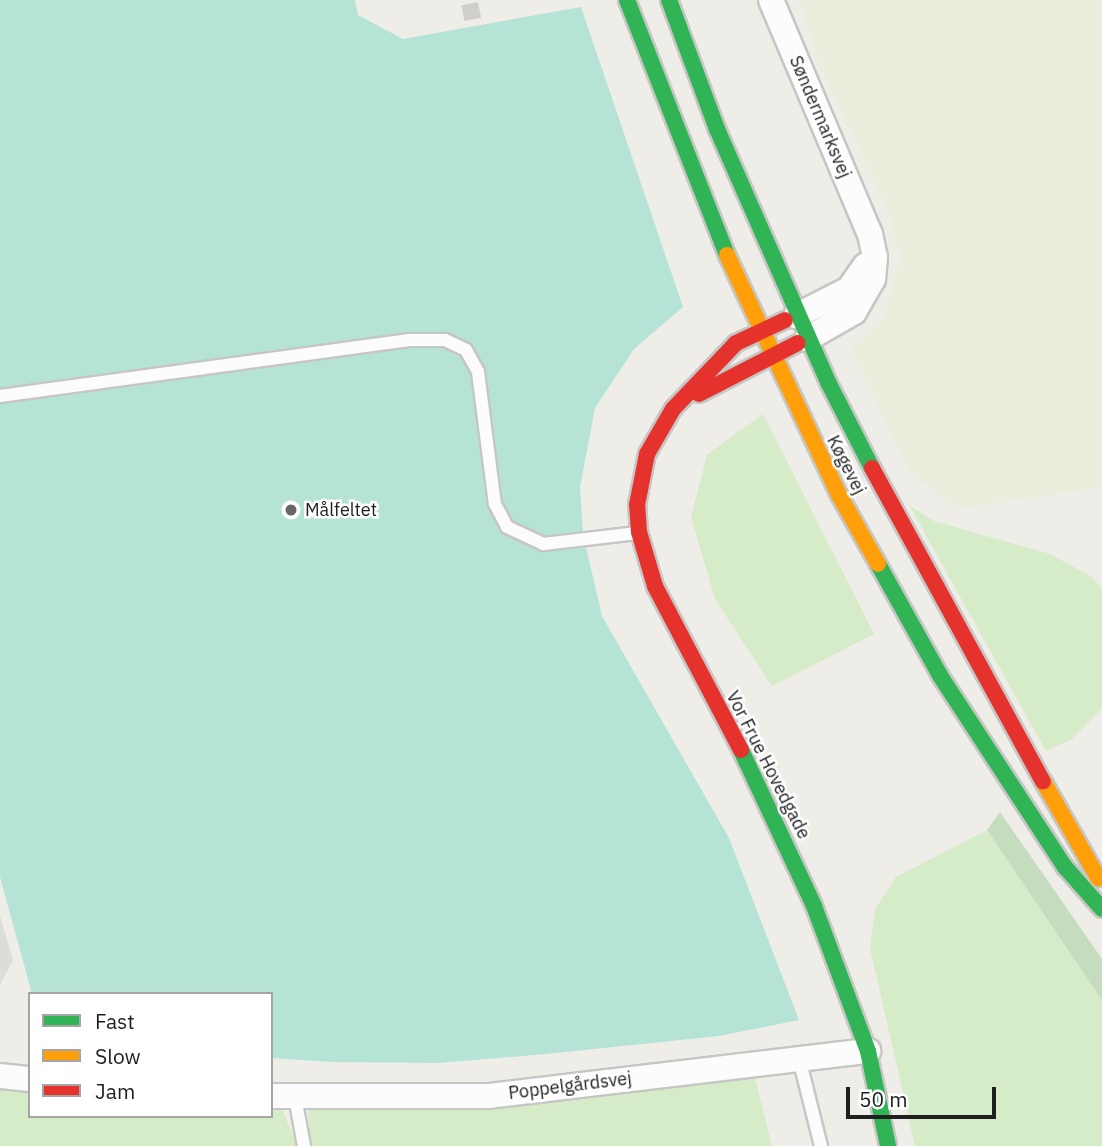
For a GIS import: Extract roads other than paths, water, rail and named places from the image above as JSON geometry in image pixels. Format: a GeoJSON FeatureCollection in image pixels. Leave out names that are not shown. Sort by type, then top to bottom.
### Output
{"type":"FeatureCollection","features":[{"type":"Feature","properties":{"kind":"main road","name":"Køgevej"},"geometry":{"type":"LineString","coordinates":[[627,0],[709,218],[839,495],[941,677],[1065,867],[1102,909]]}},
{"type":"Feature","properties":{"kind":"main road","name":"Køgevej"},"geometry":{"type":"LineString","coordinates":[[669,0],[717,129],[807,339],[930,580],[1102,886]]}},
{"type":"Feature","properties":{"kind":"main road","name":"Vor Frue Hovedgade"},"geometry":{"type":"LineString","coordinates":[[796,316],[760,331],[715,360],[673,409],[647,454],[637,505],[639,532],[655,586],[778,821],[868,1051],[888,1146]]}},
{"type":"Feature","properties":{"kind":"main road"},"geometry":{"type":"LineString","coordinates":[[673,409],[771,354],[807,339]]}},
{"type":"Feature","properties":{"kind":"street","name":"Søndermarksvej"},"geometry":{"type":"LineString","coordinates":[[771,0],[870,234],[874,268],[863,298],[837,326],[807,339]]}},
{"type":"Feature","properties":{"kind":"street"},"geometry":{"type":"LineString","coordinates":[[796,316],[849,289],[870,257],[870,234]]}},
{"type":"Feature","properties":{"kind":"street","name":"Poppelgårdsvej"},"geometry":{"type":"LineString","coordinates":[[283,1096],[489,1096],[868,1051]]}},
{"type":"Feature","properties":{"kind":"street"},"geometry":{"type":"LineString","coordinates":[[0,1076],[28,1079]]}},
{"type":"Feature","properties":{"kind":"lane"},"geometry":{"type":"LineString","coordinates":[[0,396],[409,340],[445,340],[466,350],[478,372],[495,504],[507,527],[543,544],[639,532]]}},
{"type":"Feature","properties":{"kind":"lane"},"geometry":{"type":"LineString","coordinates":[[799,1058],[821,1146]]}},
{"type":"Feature","properties":{"kind":"lane"},"geometry":{"type":"LineString","coordinates":[[283,1096],[304,1146]]}},
{"type":"Feature","properties":{"kind":"place","name":"Målfeltet"},"geometry":{"type":"Point","coordinates":[291,510]}}]}
